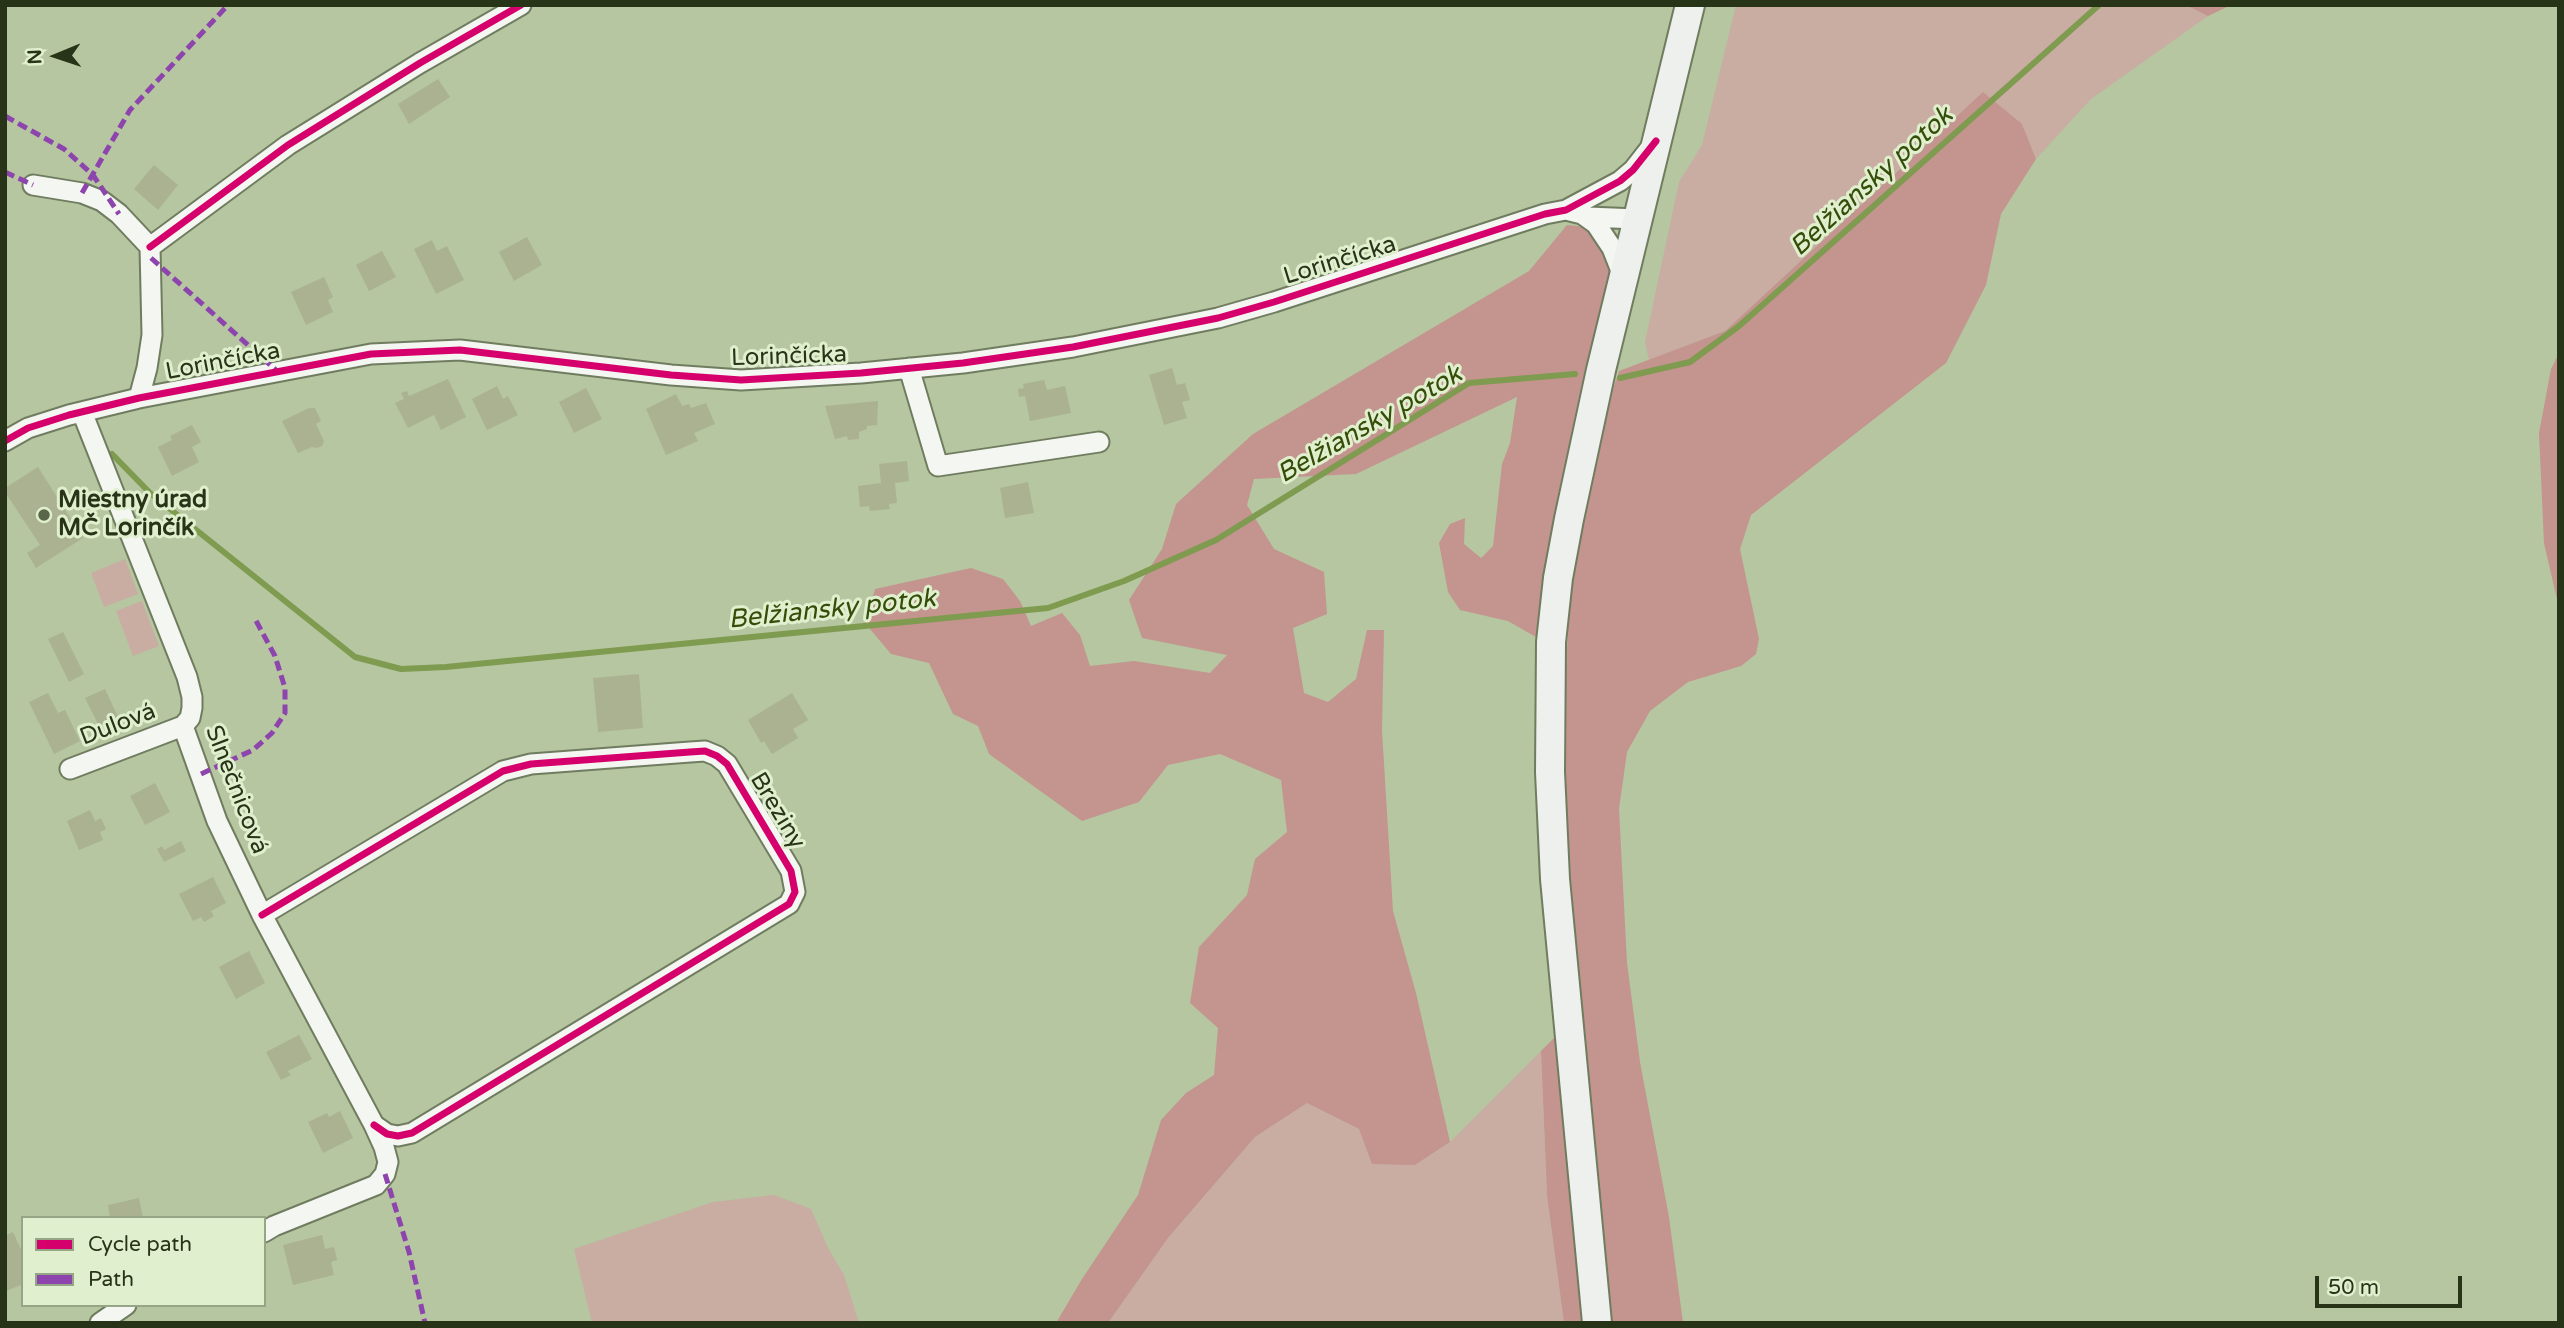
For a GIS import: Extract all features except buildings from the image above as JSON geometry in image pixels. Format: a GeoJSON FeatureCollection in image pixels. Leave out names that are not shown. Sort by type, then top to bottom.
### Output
{"type":"FeatureCollection","features":[{"type":"Feature","properties":{"kind":"main road"},"geometry":{"type":"LineString","coordinates":[[1597,1323],[1555,879],[1549,705],[1551,642],[1558,578],[1601,370],[1690,5]]}},
{"type":"Feature","properties":{"kind":"street"},"geometry":{"type":"LineString","coordinates":[[150,247],[288,145],[521,5]]}},
{"type":"Feature","properties":{"kind":"street","name":"Lorinčícka"},"geometry":{"type":"LineString","coordinates":[[5,441],[28,428],[139,398],[371,354],[474,351],[671,375],[741,380],[801,378],[909,368],[1073,347],[1218,318],[1304,294],[1566,210],[1601,193],[1633,170],[1656,141]]}},
{"type":"Feature","properties":{"kind":"street"},"geometry":{"type":"LineString","coordinates":[[33,185],[82,193],[102,201],[150,247],[152,335],[148,368],[139,398]]}},
{"type":"Feature","properties":{"kind":"street"},"geometry":{"type":"LineString","coordinates":[[1601,193],[1621,195],[1639,211]]}},
{"type":"Feature","properties":{"kind":"street"},"geometry":{"type":"LineString","coordinates":[[1566,210],[1588,217],[1639,211]]}},
{"type":"Feature","properties":{"kind":"street"},"geometry":{"type":"LineString","coordinates":[[1588,217],[1609,242],[1623,278]]}},
{"type":"Feature","properties":{"kind":"street"},"geometry":{"type":"LineString","coordinates":[[909,368],[938,466],[1099,442]]}},
{"type":"Feature","properties":{"kind":"street","name":"Slnečnicová"},"geometry":{"type":"LineString","coordinates":[[82,412],[187,677],[192,708],[190,718],[183,726],[217,821],[262,915],[374,1125],[388,1162],[385,1174],[376,1185],[266,1231]]}},
{"type":"Feature","properties":{"kind":"street","name":"Dulová"},"geometry":{"type":"LineString","coordinates":[[70,769],[183,726]]}},
{"type":"Feature","properties":{"kind":"street","name":"Breziny"},"geometry":{"type":"LineString","coordinates":[[262,915],[503,771],[530,764],[705,751],[727,764],[791,871],[795,892],[789,904],[412,1133],[398,1136],[387,1134],[374,1125]]}},
{"type":"Feature","properties":{"kind":"street"},"geometry":{"type":"LineString","coordinates":[[100,1323],[123,1307]]}},
{"type":"Feature","properties":{"kind":"shaded area"},"geometry":{"type":"Polygon","coordinates":[[[1736,5],[2186,5],[2208,16],[2091,99],[2036,159],[2022,124],[1932,138],[1725,331],[1649,360],[1645,342],[1679,182],[1702,145],[1736,5]]]}},
{"type":"Feature","properties":{"kind":"shaded area"},"geometry":{"type":"Polygon","coordinates":[[[2186,5],[2231,5],[2208,16],[2186,5]]]}},
{"type":"Feature","properties":{"kind":"shaded area"},"geometry":{"type":"Polygon","coordinates":[[[1983,92],[2022,124],[2036,159],[2001,214],[1986,285],[1946,363],[1751,515],[1740,549],[1759,639],[1756,654],[1741,666],[1688,682],[1650,711],[1627,752],[1619,809],[1627,963],[1640,1062],[1669,1217],[1683,1323],[1610,1323],[1579,1013],[1561,773],[1570,588],[1597,438],[1619,371],[1725,331],[1983,92]]]}},
{"type":"Feature","properties":{"kind":"shaded area"},"geometry":{"type":"Polygon","coordinates":[[[1567,225],[1587,227],[1608,254],[1614,277],[1541,640],[1508,621],[1460,610],[1448,592],[1439,543],[1450,524],[1465,518],[1464,544],[1481,558],[1493,546],[1502,464],[1510,443],[1517,397],[1356,474],[1254,479],[1247,505],[1274,549],[1324,572],[1327,614],[1293,628],[1304,693],[1328,702],[1356,679],[1367,630],[1384,630],[1382,731],[1393,911],[1416,993],[1450,1142],[1415,1165],[1372,1164],[1359,1129],[1307,1103],[1255,1137],[1168,1238],[1108,1323],[1056,1323],[1138,1195],[1161,1120],[1186,1093],[1214,1075],[1218,1028],[1190,1003],[1199,947],[1247,895],[1255,859],[1287,832],[1281,780],[1220,754],[1168,765],[1139,802],[1082,821],[989,754],[978,726],[953,714],[929,663],[891,654],[865,623],[875,589],[971,568],[1003,579],[1020,601],[1031,626],[1062,613],[1080,635],[1090,666],[1134,661],[1210,673],[1227,655],[1142,638],[1129,600],[1162,549],[1176,504],[1253,434],[1529,271],[1567,225]]]}},
{"type":"Feature","properties":{"kind":"shaded area"},"geometry":{"type":"Polygon","coordinates":[[[2559,353],[2559,608],[2544,543],[2539,433],[2551,369],[2559,353]]]}},
{"type":"Feature","properties":{"kind":"shaded area"},"geometry":{"type":"Polygon","coordinates":[[[125,559],[138,594],[104,607],[91,573],[125,559]]]}},
{"type":"Feature","properties":{"kind":"shaded area"},"geometry":{"type":"Polygon","coordinates":[[[142,601],[159,646],[133,656],[116,611],[142,601]]]}},
{"type":"Feature","properties":{"kind":"shaded area"},"geometry":{"type":"Polygon","coordinates":[[[1561,1031],[1591,1323],[1564,1323],[1547,1195],[1541,1051],[1561,1031]]]}},
{"type":"Feature","properties":{"kind":"shaded area"},"geometry":{"type":"Polygon","coordinates":[[[1541,1051],[1547,1195],[1564,1323],[1108,1323],[1168,1238],[1255,1137],[1307,1103],[1359,1129],[1415,1165],[1450,1142],[1541,1051]]]}},
{"type":"Feature","properties":{"kind":"shaded area"},"geometry":{"type":"Polygon","coordinates":[[[774,1195],[811,1209],[828,1248],[844,1275],[859,1323],[592,1323],[574,1249],[713,1202],[774,1195]]]}},
{"type":"Feature","properties":{"kind":"waterway","name":"Belžiansky potok"},"geometry":{"type":"LineString","coordinates":[[1620,378],[1690,362],[1739,326],[2099,5]]}},
{"type":"Feature","properties":{"kind":"waterway","name":"Belžiansky potok"},"geometry":{"type":"LineString","coordinates":[[112,454],[150,493],[355,657],[401,669],[446,667],[1048,608],[1124,581],[1216,540],[1469,383],[1575,374]]}},
{"type":"Feature","properties":{"kind":"marked path"},"geometry":{"type":"LineString","coordinates":[[82,193],[130,110],[228,5]]}},
{"type":"Feature","properties":{"kind":"marked path"},"geometry":{"type":"LineString","coordinates":[[5,116],[64,149],[93,175],[119,214]]}},
{"type":"Feature","properties":{"kind":"marked path"},"geometry":{"type":"LineString","coordinates":[[5,172],[33,185]]}},
{"type":"Feature","properties":{"kind":"marked path"},"geometry":{"type":"LineString","coordinates":[[151,258],[277,371]]}},
{"type":"Feature","properties":{"kind":"marked path"},"geometry":{"type":"LineString","coordinates":[[201,774],[253,750],[272,733],[285,713],[285,688],[275,656],[254,617]]}},
{"type":"Feature","properties":{"kind":"marked path"},"geometry":{"type":"LineString","coordinates":[[385,1174],[409,1252],[425,1323]]}},
{"type":"Feature","properties":{"kind":"cycle path"},"geometry":{"type":"LineString","coordinates":[[150,247],[288,145],[420,63],[521,5]]}},
{"type":"Feature","properties":{"kind":"cycle path"},"geometry":{"type":"LineString","coordinates":[[5,441],[28,428],[139,398],[371,354],[460,350],[671,375],[741,380],[861,373],[963,363],[1073,347],[1218,318],[1545,214],[1566,210],[1620,181],[1633,170],[1656,141]]}},
{"type":"Feature","properties":{"kind":"cycle path"},"geometry":{"type":"LineString","coordinates":[[262,915],[503,771],[531,764],[705,751],[727,764],[791,871],[795,892],[789,904],[412,1133],[398,1136],[387,1134],[374,1125]]}},
{"type":"Feature","properties":{"kind":"place","name":"Miestny úrad MČ Lorinčík"},"geometry":{"type":"Point","coordinates":[44,515]}}]}
